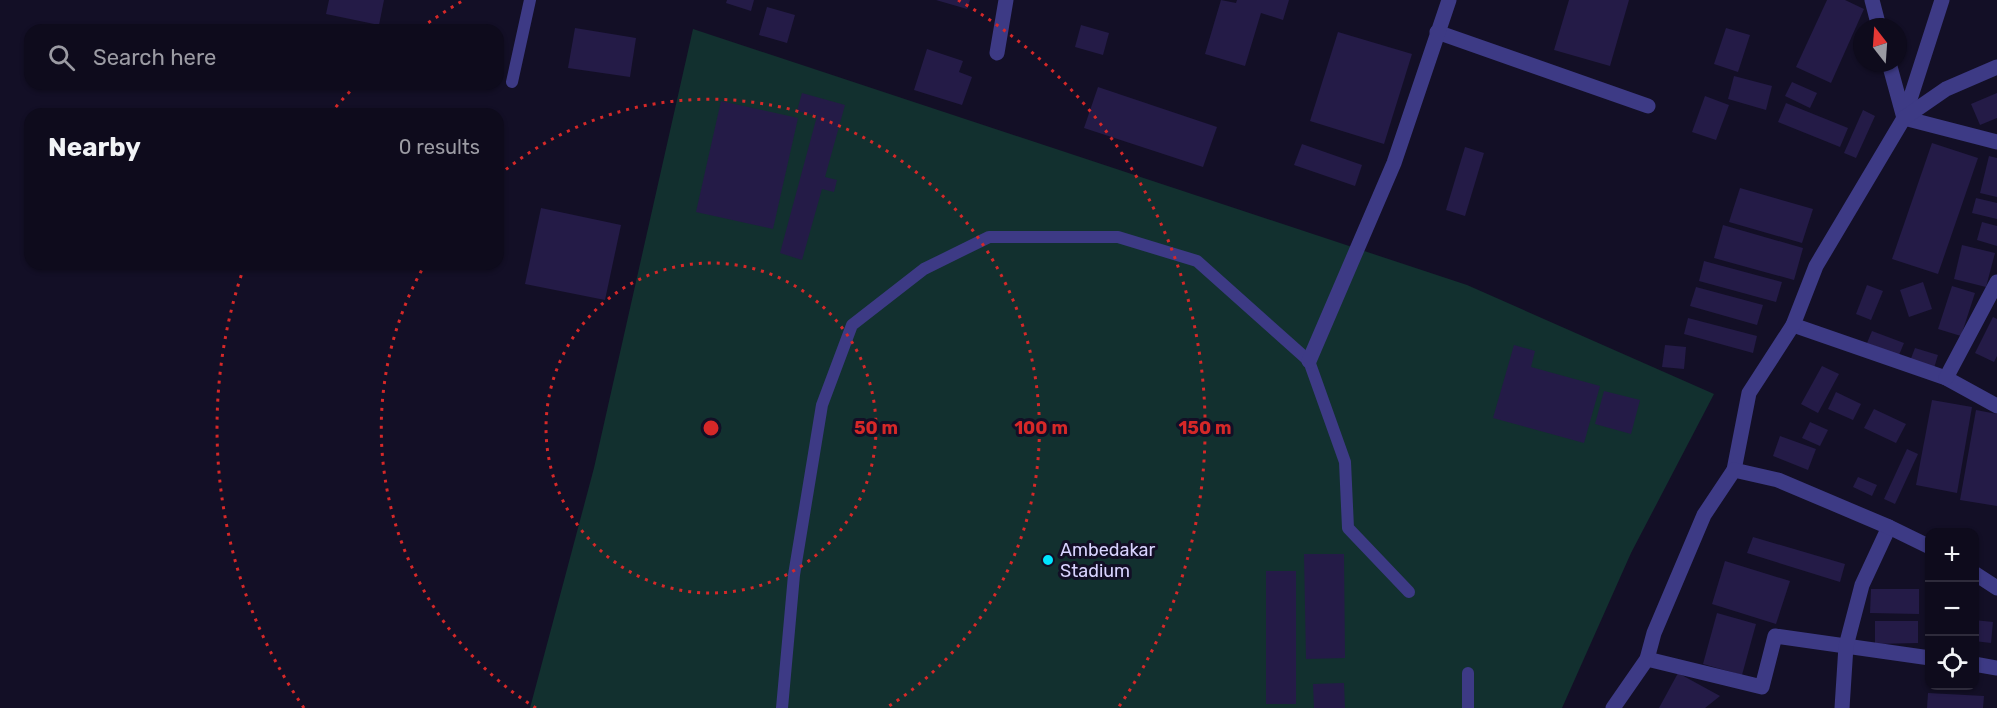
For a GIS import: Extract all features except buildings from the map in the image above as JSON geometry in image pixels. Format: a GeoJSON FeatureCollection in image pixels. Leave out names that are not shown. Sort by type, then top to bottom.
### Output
{"type":"FeatureCollection","features":[{"type":"Feature","properties":{"kind":"street"},"geometry":{"type":"LineString","coordinates":[[997,53],[1006,0]]}},
{"type":"Feature","properties":{"kind":"street"},"geometry":{"type":"LineString","coordinates":[[1309,361],[1394,163],[1449,0]]}},
{"type":"Feature","properties":{"kind":"street"},"geometry":{"type":"LineString","coordinates":[[1872,0],[1877,18]]}},
{"type":"Feature","properties":{"kind":"street"},"geometry":{"type":"LineString","coordinates":[[1613,708],[1647,659],[1654,633],[1704,515],[1734,470],[1749,393],[1793,325],[1816,266],[1904,118],[1942,0]]}},
{"type":"Feature","properties":{"kind":"street"},"geometry":{"type":"LineString","coordinates":[[1437,32],[1648,106]]}},
{"type":"Feature","properties":{"kind":"street"},"geometry":{"type":"LineString","coordinates":[[1904,118],[1946,89],[1997,67]]}},
{"type":"Feature","properties":{"kind":"street"},"geometry":{"type":"LineString","coordinates":[[1891,72],[1904,118]]}},
{"type":"Feature","properties":{"kind":"street"},"geometry":{"type":"LineString","coordinates":[[1904,118],[1997,142]]}},
{"type":"Feature","properties":{"kind":"street"},"geometry":{"type":"LineString","coordinates":[[1946,378],[1997,282]]}},
{"type":"Feature","properties":{"kind":"street"},"geometry":{"type":"LineString","coordinates":[[1793,325],[1946,378],[1997,406]]}},
{"type":"Feature","properties":{"kind":"street"},"geometry":{"type":"LineString","coordinates":[[1734,470],[1778,480],[1889,527],[1925,545]]}},
{"type":"Feature","properties":{"kind":"street"},"geometry":{"type":"LineString","coordinates":[[1842,708],[1846,646],[1862,585],[1889,527]]}},
{"type":"Feature","properties":{"kind":"street"},"geometry":{"type":"LineString","coordinates":[[1979,576],[1997,588]]}},
{"type":"Feature","properties":{"kind":"street"},"geometry":{"type":"LineString","coordinates":[[1647,659],[1762,687],[1775,636],[1925,657]]}},
{"type":"Feature","properties":{"kind":"street"},"geometry":{"type":"LineString","coordinates":[[1979,665],[1997,668]]}},
{"type":"Feature","properties":{"kind":"lane"},"geometry":{"type":"LineString","coordinates":[[512,82],[530,0]]}},
{"type":"Feature","properties":{"kind":"lane"},"geometry":{"type":"LineString","coordinates":[[782,708],[794,575],[822,405],[852,325],[924,269],[989,237],[1118,237],[1197,261],[1309,361],[1345,462],[1348,528],[1409,591]]}},
{"type":"Feature","properties":{"kind":"lane"},"geometry":{"type":"LineString","coordinates":[[1468,673],[1468,708]]}},
{"type":"Feature","properties":{"kind":"green space"},"geometry":{"type":"Polygon","coordinates":[[[693,29],[1467,285],[1714,394],[1631,553],[1562,708],[530,708],[594,468],[693,29]]]}},
{"type":"Feature","properties":{"kind":"place","name":"Ambedakar Stadium"},"geometry":{"type":"Point","coordinates":[1048,560]}}]}
